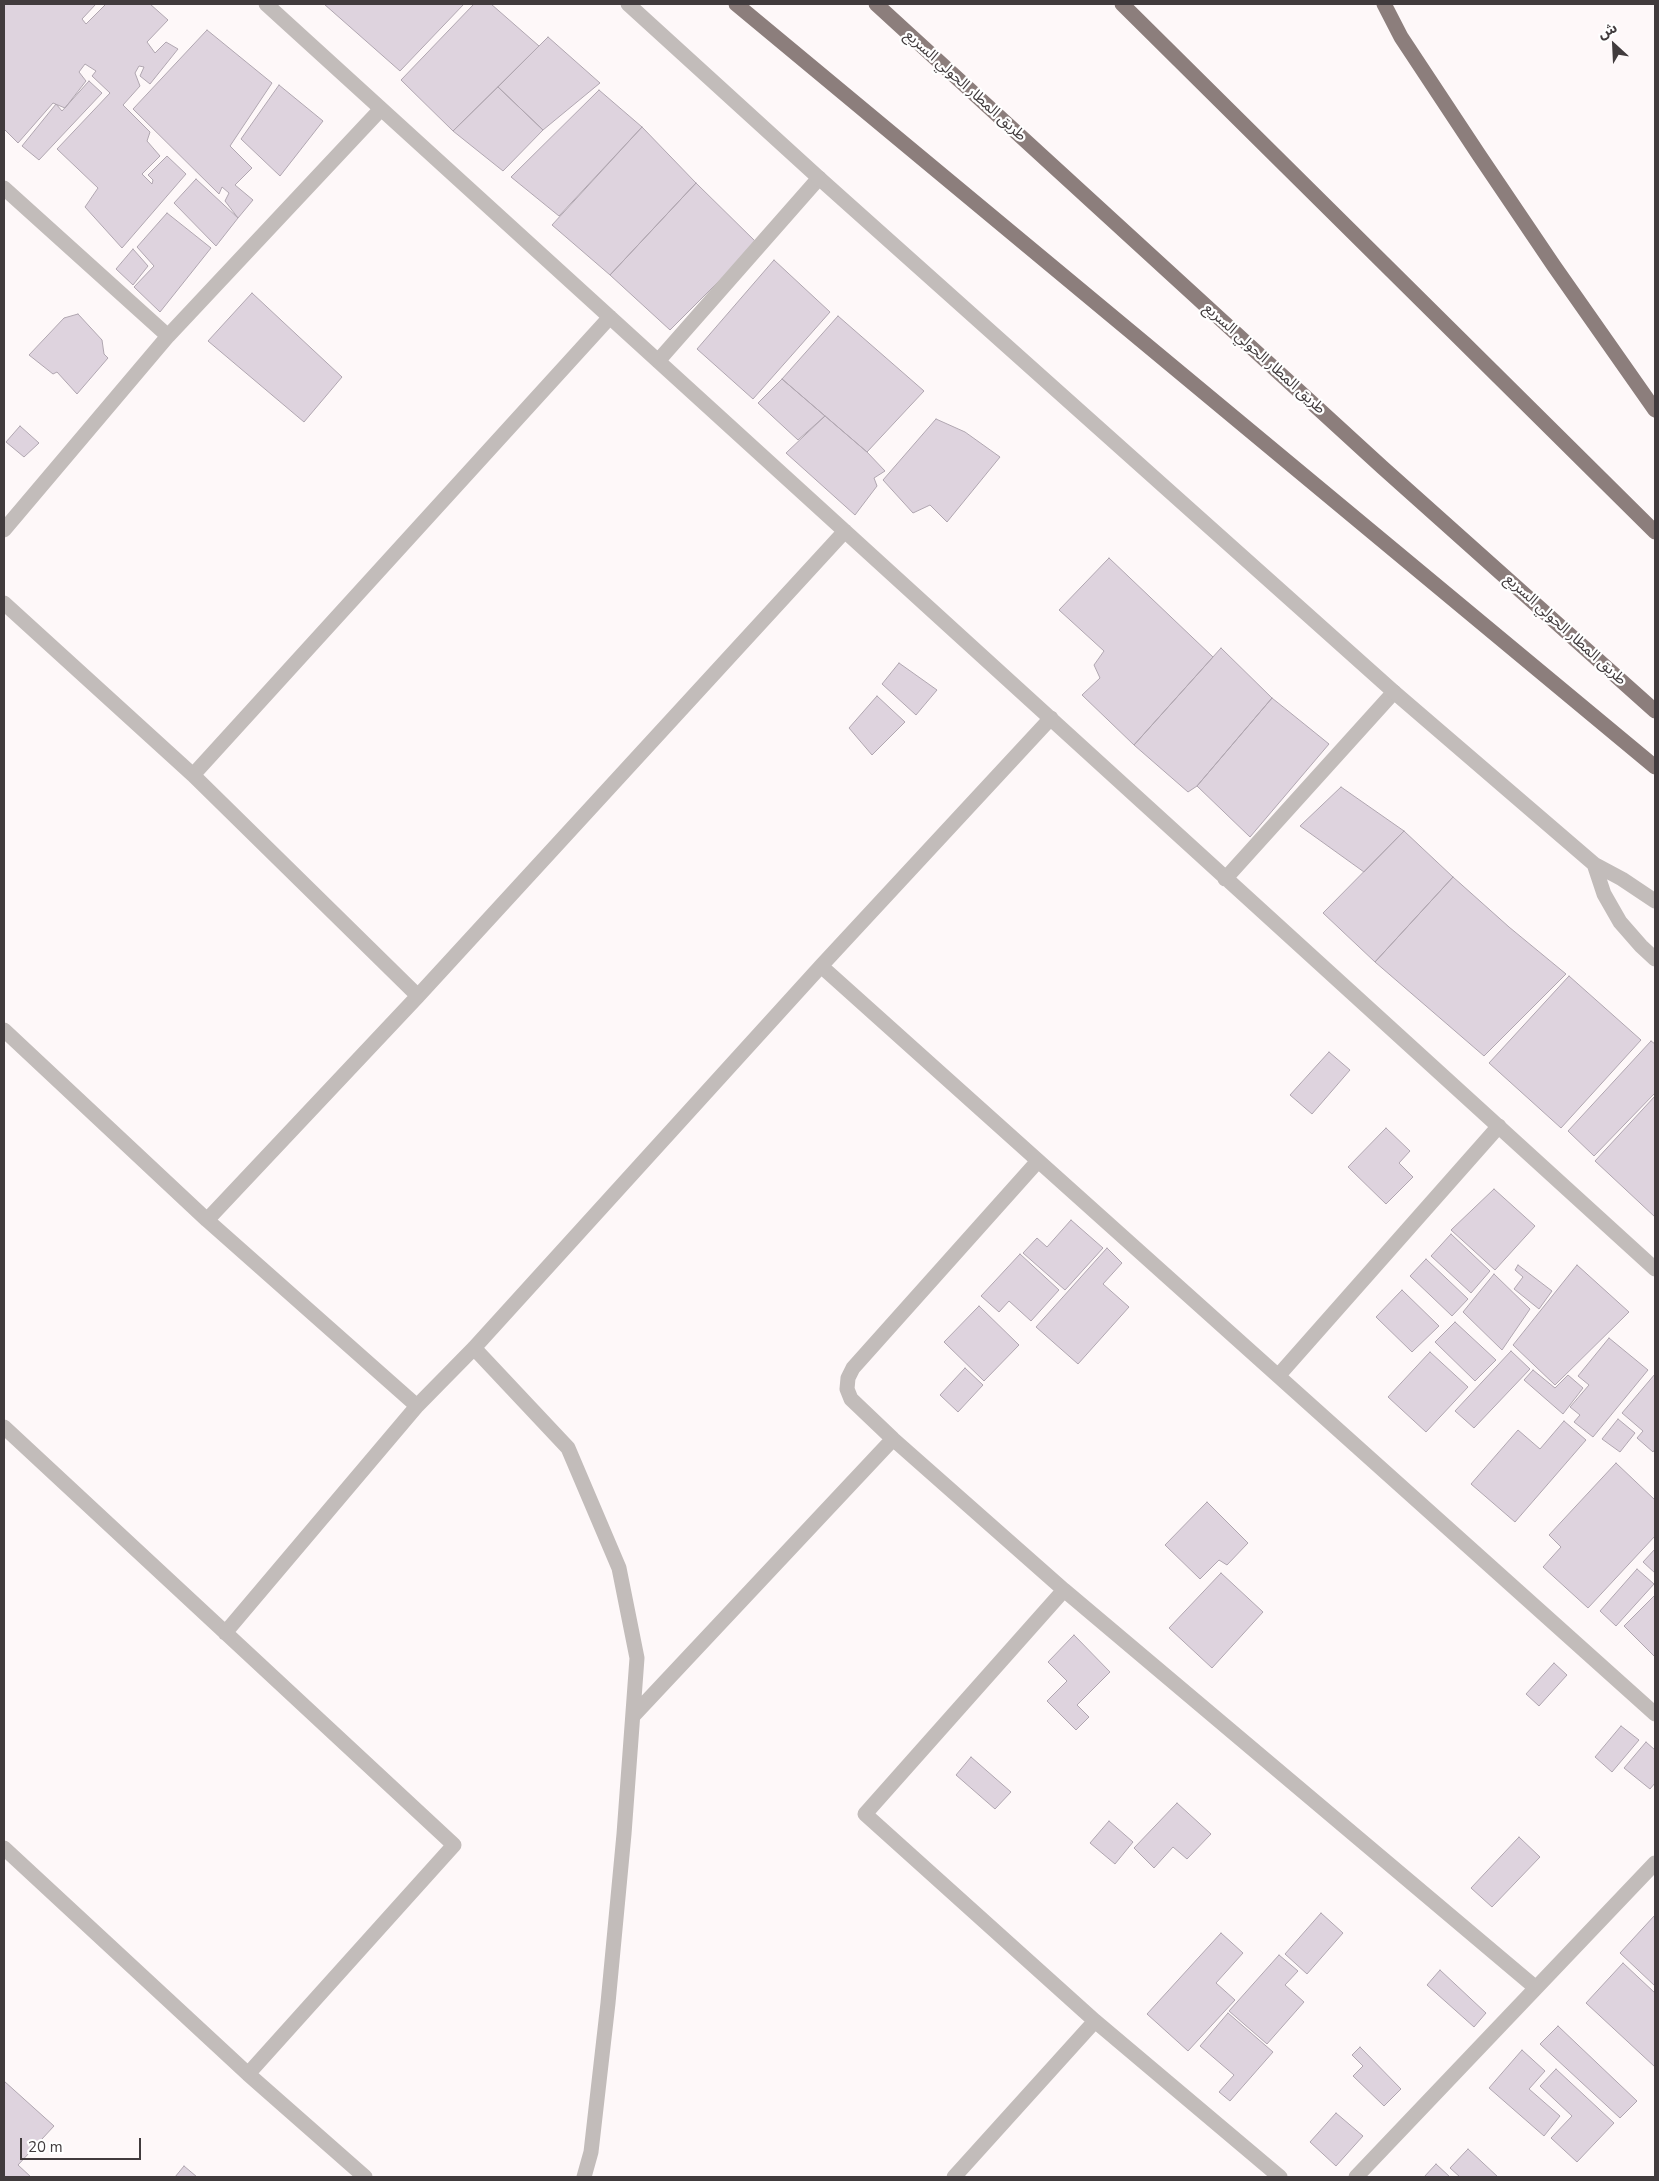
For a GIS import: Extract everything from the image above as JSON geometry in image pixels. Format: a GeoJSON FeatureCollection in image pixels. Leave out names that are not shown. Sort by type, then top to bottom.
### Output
{"type":"FeatureCollection","features":[{"type":"Feature","properties":{"kind":"highway"},"geometry":{"type":"LineString","coordinates":[[736,4],[1655,767]]}},
{"type":"Feature","properties":{"kind":"highway","name":"طريق المطار الحولي السريع"},"geometry":{"type":"LineString","coordinates":[[876,4],[1367,454],[1655,712]]}},
{"type":"Feature","properties":{"kind":"highway"},"geometry":{"type":"LineString","coordinates":[[1122,4],[1655,532]]}},
{"type":"Feature","properties":{"kind":"highway"},"geometry":{"type":"LineString","coordinates":[[1384,4],[1401,36],[1484,163],[1655,410]]}},
{"type":"Feature","properties":{"kind":"street"},"geometry":{"type":"LineString","coordinates":[[266,4],[1655,1269]]}},
{"type":"Feature","properties":{"kind":"street"},"geometry":{"type":"LineString","coordinates":[[628,4],[819,178],[1394,692],[1594,864],[1622,879],[1655,902]]}},
{"type":"Feature","properties":{"kind":"street"},"geometry":{"type":"LineString","coordinates":[[4,530],[168,336],[381,109]]}},
{"type":"Feature","properties":{"kind":"street"},"geometry":{"type":"LineString","coordinates":[[658,361],[819,178]]}},
{"type":"Feature","properties":{"kind":"street"},"geometry":{"type":"LineString","coordinates":[[4,188],[168,336]]}},
{"type":"Feature","properties":{"kind":"street"},"geometry":{"type":"LineString","coordinates":[[193,775],[610,317]]}},
{"type":"Feature","properties":{"kind":"street"},"geometry":{"type":"LineString","coordinates":[[207,1220],[418,996],[845,531]]}},
{"type":"Feature","properties":{"kind":"street"},"geometry":{"type":"LineString","coordinates":[[4,603],[193,775],[418,996]]}},
{"type":"Feature","properties":{"kind":"street"},"geometry":{"type":"LineString","coordinates":[[1225,879],[1394,692]]}},
{"type":"Feature","properties":{"kind":"street"},"geometry":{"type":"LineString","coordinates":[[225,1633],[417,1406],[474,1348],[821,966],[1051,718]]}},
{"type":"Feature","properties":{"kind":"street"},"geometry":{"type":"LineString","coordinates":[[1594,864],[1604,894],[1620,922],[1655,959]]}},
{"type":"Feature","properties":{"kind":"street"},"geometry":{"type":"LineString","coordinates":[[821,966],[1655,1714]]}},
{"type":"Feature","properties":{"kind":"street"},"geometry":{"type":"LineString","coordinates":[[4,1030],[207,1220],[417,1406]]}},
{"type":"Feature","properties":{"kind":"street"},"geometry":{"type":"LineString","coordinates":[[1278,1376],[1499,1126]]}},
{"type":"Feature","properties":{"kind":"street"},"geometry":{"type":"LineString","coordinates":[[1038,1161],[853,1368],[848,1378],[847,1389],[851,1399],[893,1439],[1064,1590],[1536,1988]]}},
{"type":"Feature","properties":{"kind":"street"},"geometry":{"type":"LineString","coordinates":[[474,1348],[568,1448],[619,1568],[637,1658],[624,1834],[608,2003],[591,2152],[584,2177]]}},
{"type":"Feature","properties":{"kind":"street"},"geometry":{"type":"LineString","coordinates":[[4,1427],[454,1846],[248,2074]]}},
{"type":"Feature","properties":{"kind":"street"},"geometry":{"type":"LineString","coordinates":[[633,1716],[893,1439]]}},
{"type":"Feature","properties":{"kind":"street"},"geometry":{"type":"LineString","coordinates":[[1064,1590],[865,1814],[1095,2021],[1280,2177]]}},
{"type":"Feature","properties":{"kind":"street"},"geometry":{"type":"LineString","coordinates":[[4,1848],[248,2074],[364,2177]]}},
{"type":"Feature","properties":{"kind":"street"},"geometry":{"type":"LineString","coordinates":[[1356,2177],[1655,1863]]}},
{"type":"Feature","properties":{"kind":"street"},"geometry":{"type":"LineString","coordinates":[[954,2177],[1095,2021]]}},
{"type":"Feature","properties":{"kind":"building"},"geometry":{"type":"Polygon","coordinates":[[[4,4],[96,4],[82,19],[86,24],[106,4],[150,4],[168,20],[147,42],[155,53],[166,42],[178,49],[150,84],[140,76],[144,67],[139,66],[135,73],[140,86],[123,105],[150,132],[147,141],[160,156],[142,174],[152,184],[153,180],[148,175],[167,156],[186,174],[122,248],[85,207],[98,188],[57,149],[110,93],[92,76],[96,71],[85,64],[79,72],[86,81],[65,108],[53,103],[18,143],[4,129],[4,4]]]}},
{"type":"Feature","properties":{"kind":"building"},"geometry":{"type":"Polygon","coordinates":[[[324,4],[464,4],[400,71],[324,4]]]}},
{"type":"Feature","properties":{"kind":"building"},"geometry":{"type":"Polygon","coordinates":[[[474,4],[491,4],[539,46],[453,131],[401,80],[474,4]]]}},
{"type":"Feature","properties":{"kind":"building"},"geometry":{"type":"Polygon","coordinates":[[[207,30],[272,83],[230,146],[252,168],[235,185],[253,200],[238,218],[225,201],[229,193],[222,187],[219,194],[133,109],[207,30]]]}},
{"type":"Feature","properties":{"kind":"building"},"geometry":{"type":"Polygon","coordinates":[[[548,37],[600,83],[543,130],[498,87],[548,37]]]}},
{"type":"Feature","properties":{"kind":"building"},"geometry":{"type":"Polygon","coordinates":[[[89,81],[102,93],[39,160],[22,146],[56,104],[62,111],[89,81]]]}},
{"type":"Feature","properties":{"kind":"building"},"geometry":{"type":"Polygon","coordinates":[[[279,85],[323,121],[280,176],[241,139],[279,85]]]}},
{"type":"Feature","properties":{"kind":"building"},"geometry":{"type":"Polygon","coordinates":[[[498,87],[543,130],[503,171],[453,131],[498,87]]]}},
{"type":"Feature","properties":{"kind":"building"},"geometry":{"type":"Polygon","coordinates":[[[599,90],[642,127],[559,216],[511,177],[599,90]]]}},
{"type":"Feature","properties":{"kind":"building"},"geometry":{"type":"Polygon","coordinates":[[[642,127],[696,183],[610,275],[552,225],[642,127]]]}},
{"type":"Feature","properties":{"kind":"building"},"geometry":{"type":"Polygon","coordinates":[[[196,179],[238,218],[216,246],[174,203],[196,179]]]}},
{"type":"Feature","properties":{"kind":"building"},"geometry":{"type":"Polygon","coordinates":[[[696,183],[757,243],[670,330],[610,275],[696,183]]]}},
{"type":"Feature","properties":{"kind":"building"},"geometry":{"type":"Polygon","coordinates":[[[167,213],[211,248],[160,312],[134,287],[154,266],[137,247],[167,213]]]}},
{"type":"Feature","properties":{"kind":"building"},"geometry":{"type":"Polygon","coordinates":[[[133,249],[148,266],[133,285],[116,269],[133,249]]]}},
{"type":"Feature","properties":{"kind":"building"},"geometry":{"type":"Polygon","coordinates":[[[774,260],[830,312],[753,399],[697,349],[774,260]]]}},
{"type":"Feature","properties":{"kind":"building"},"geometry":{"type":"Polygon","coordinates":[[[252,293],[342,377],[304,422],[208,341],[252,293]]]}},
{"type":"Feature","properties":{"kind":"building"},"geometry":{"type":"Polygon","coordinates":[[[78,314],[102,340],[104,354],[108,358],[77,394],[57,372],[53,374],[29,355],[64,318],[78,314]]]}},
{"type":"Feature","properties":{"kind":"building"},"geometry":{"type":"Polygon","coordinates":[[[838,316],[924,391],[867,452],[782,379],[838,316]]]}},
{"type":"Feature","properties":{"kind":"building"},"geometry":{"type":"Polygon","coordinates":[[[782,379],[825,416],[798,440],[758,403],[782,379]]]}},
{"type":"Feature","properties":{"kind":"building"},"geometry":{"type":"Polygon","coordinates":[[[825,416],[867,452],[885,471],[874,478],[877,486],[855,515],[786,453],[825,416]]]}},
{"type":"Feature","properties":{"kind":"building"},"geometry":{"type":"Polygon","coordinates":[[[936,419],[965,432],[1000,457],[947,522],[930,505],[913,513],[883,480],[936,419]]]}},
{"type":"Feature","properties":{"kind":"building"},"geometry":{"type":"Polygon","coordinates":[[[20,426],[39,443],[24,457],[6,442],[20,426]]]}},
{"type":"Feature","properties":{"kind":"building"},"geometry":{"type":"Polygon","coordinates":[[[1109,558],[1213,657],[1134,745],[1082,695],[1100,678],[1094,665],[1104,651],[1059,610],[1109,558]]]}},
{"type":"Feature","properties":{"kind":"building"},"geometry":{"type":"Polygon","coordinates":[[[1221,648],[1272,698],[1197,786],[1188,792],[1134,745],[1221,648]]]}},
{"type":"Feature","properties":{"kind":"building"},"geometry":{"type":"Polygon","coordinates":[[[899,663],[937,690],[916,715],[882,684],[899,663]]]}},
{"type":"Feature","properties":{"kind":"building"},"geometry":{"type":"Polygon","coordinates":[[[877,696],[905,722],[872,755],[849,728],[877,696]]]}},
{"type":"Feature","properties":{"kind":"building"},"geometry":{"type":"Polygon","coordinates":[[[1272,698],[1329,744],[1250,837],[1197,786],[1272,698]]]}},
{"type":"Feature","properties":{"kind":"building"},"geometry":{"type":"Polygon","coordinates":[[[1341,787],[1404,831],[1364,872],[1300,826],[1341,787]]]}},
{"type":"Feature","properties":{"kind":"building"},"geometry":{"type":"Polygon","coordinates":[[[1404,831],[1453,877],[1375,962],[1323,913],[1404,831]]]}},
{"type":"Feature","properties":{"kind":"building"},"geometry":{"type":"Polygon","coordinates":[[[1453,877],[1566,974],[1484,1056],[1375,962],[1453,877]]]}},
{"type":"Feature","properties":{"kind":"building"},"geometry":{"type":"Polygon","coordinates":[[[1569,976],[1641,1040],[1561,1128],[1489,1063],[1569,976]]]}},
{"type":"Feature","properties":{"kind":"building"},"geometry":{"type":"Polygon","coordinates":[[[1651,1041],[1655,1044],[1655,1093],[1594,1156],[1568,1131],[1651,1041]]]}},
{"type":"Feature","properties":{"kind":"building"},"geometry":{"type":"Polygon","coordinates":[[[1329,1052],[1350,1070],[1312,1114],[1290,1095],[1329,1052]]]}},
{"type":"Feature","properties":{"kind":"building"},"geometry":{"type":"Polygon","coordinates":[[[1655,1096],[1655,1217],[1595,1161],[1655,1096]]]}},
{"type":"Feature","properties":{"kind":"building"},"geometry":{"type":"Polygon","coordinates":[[[1386,1128],[1410,1151],[1399,1163],[1413,1177],[1386,1204],[1348,1167],[1386,1128]]]}},
{"type":"Feature","properties":{"kind":"building"},"geometry":{"type":"Polygon","coordinates":[[[1494,1189],[1535,1226],[1495,1270],[1451,1230],[1494,1189]]]}},
{"type":"Feature","properties":{"kind":"building"},"geometry":{"type":"Polygon","coordinates":[[[1071,1220],[1103,1248],[1065,1290],[1023,1253],[1037,1238],[1047,1247],[1071,1220]]]}},
{"type":"Feature","properties":{"kind":"building"},"geometry":{"type":"Polygon","coordinates":[[[1451,1234],[1490,1271],[1471,1293],[1431,1256],[1451,1234]]]}},
{"type":"Feature","properties":{"kind":"building"},"geometry":{"type":"Polygon","coordinates":[[[1107,1248],[1122,1263],[1103,1284],[1129,1307],[1078,1364],[1036,1327],[1107,1248]]]}},
{"type":"Feature","properties":{"kind":"building"},"geometry":{"type":"Polygon","coordinates":[[[1020,1254],[1059,1290],[1031,1321],[1009,1301],[999,1312],[981,1296],[1020,1254]]]}},
{"type":"Feature","properties":{"kind":"building"},"geometry":{"type":"Polygon","coordinates":[[[1426,1259],[1468,1299],[1452,1316],[1410,1276],[1426,1259]]]}},
{"type":"Feature","properties":{"kind":"building"},"geometry":{"type":"Polygon","coordinates":[[[1518,1265],[1552,1291],[1539,1309],[1514,1289],[1523,1277],[1515,1270],[1518,1265]]]}},
{"type":"Feature","properties":{"kind":"building"},"geometry":{"type":"Polygon","coordinates":[[[1577,1265],[1629,1312],[1555,1385],[1513,1345],[1577,1265]]]}},
{"type":"Feature","properties":{"kind":"building"},"geometry":{"type":"Polygon","coordinates":[[[1494,1274],[1530,1309],[1502,1350],[1463,1312],[1494,1274]]]}},
{"type":"Feature","properties":{"kind":"building"},"geometry":{"type":"Polygon","coordinates":[[[1402,1290],[1439,1326],[1412,1352],[1376,1317],[1402,1290]]]}},
{"type":"Feature","properties":{"kind":"building"},"geometry":{"type":"Polygon","coordinates":[[[979,1306],[1019,1345],[984,1381],[944,1342],[979,1306]]]}},
{"type":"Feature","properties":{"kind":"building"},"geometry":{"type":"Polygon","coordinates":[[[1455,1322],[1496,1360],[1475,1381],[1435,1342],[1455,1322]]]}},
{"type":"Feature","properties":{"kind":"building"},"geometry":{"type":"Polygon","coordinates":[[[1609,1338],[1648,1370],[1593,1437],[1574,1422],[1580,1415],[1570,1407],[1589,1385],[1578,1376],[1609,1338]]]}},
{"type":"Feature","properties":{"kind":"building"},"geometry":{"type":"Polygon","coordinates":[[[1511,1351],[1530,1369],[1474,1428],[1455,1411],[1511,1351]]]}},
{"type":"Feature","properties":{"kind":"building"},"geometry":{"type":"Polygon","coordinates":[[[1430,1352],[1468,1387],[1426,1432],[1388,1397],[1430,1352]]]}},
{"type":"Feature","properties":{"kind":"building"},"geometry":{"type":"Polygon","coordinates":[[[965,1368],[983,1385],[958,1412],[940,1395],[965,1368]]]}},
{"type":"Feature","properties":{"kind":"building"},"geometry":{"type":"Polygon","coordinates":[[[1533,1370],[1555,1388],[1568,1375],[1583,1388],[1563,1414],[1524,1380],[1533,1370]]]}},
{"type":"Feature","properties":{"kind":"building"},"geometry":{"type":"Polygon","coordinates":[[[1655,1374],[1655,1449],[1653,1452],[1637,1438],[1643,1431],[1622,1413],[1655,1374]]]}},
{"type":"Feature","properties":{"kind":"building"},"geometry":{"type":"Polygon","coordinates":[[[1618,1419],[1635,1433],[1620,1452],[1602,1439],[1618,1419]]]}},
{"type":"Feature","properties":{"kind":"building"},"geometry":{"type":"Polygon","coordinates":[[[1564,1421],[1586,1440],[1515,1522],[1471,1484],[1518,1430],[1540,1449],[1564,1421]]]}},
{"type":"Feature","properties":{"kind":"building"},"geometry":{"type":"Polygon","coordinates":[[[1616,1463],[1655,1500],[1655,1536],[1588,1608],[1543,1567],[1561,1547],[1549,1535],[1616,1463]]]}},
{"type":"Feature","properties":{"kind":"building"},"geometry":{"type":"Polygon","coordinates":[[[1207,1502],[1248,1543],[1227,1565],[1219,1560],[1200,1579],[1165,1545],[1207,1502]]]}},
{"type":"Feature","properties":{"kind":"building"},"geometry":{"type":"Polygon","coordinates":[[[1655,1549],[1655,1573],[1643,1562],[1655,1549]]]}},
{"type":"Feature","properties":{"kind":"building"},"geometry":{"type":"Polygon","coordinates":[[[1637,1569],[1654,1584],[1616,1626],[1600,1611],[1637,1569]]]}},
{"type":"Feature","properties":{"kind":"building"},"geometry":{"type":"Polygon","coordinates":[[[1221,1573],[1263,1612],[1212,1668],[1169,1628],[1221,1573]]]}},
{"type":"Feature","properties":{"kind":"building"},"geometry":{"type":"Polygon","coordinates":[[[1655,1595],[1655,1657],[1624,1626],[1655,1595]]]}},
{"type":"Feature","properties":{"kind":"building"},"geometry":{"type":"Polygon","coordinates":[[[1074,1635],[1110,1672],[1077,1705],[1089,1717],[1076,1730],[1047,1701],[1067,1681],[1048,1662],[1074,1635]]]}},
{"type":"Feature","properties":{"kind":"building"},"geometry":{"type":"Polygon","coordinates":[[[1554,1663],[1567,1675],[1539,1706],[1526,1694],[1554,1663]]]}},
{"type":"Feature","properties":{"kind":"building"},"geometry":{"type":"Polygon","coordinates":[[[1621,1726],[1639,1740],[1612,1772],[1595,1757],[1621,1726]]]}},
{"type":"Feature","properties":{"kind":"building"},"geometry":{"type":"Polygon","coordinates":[[[1646,1742],[1655,1750],[1655,1783],[1650,1789],[1624,1768],[1646,1742]]]}},
{"type":"Feature","properties":{"kind":"building"},"geometry":{"type":"Polygon","coordinates":[[[971,1757],[1011,1792],[995,1809],[956,1775],[971,1757]]]}},
{"type":"Feature","properties":{"kind":"building"},"geometry":{"type":"Polygon","coordinates":[[[1177,1803],[1211,1834],[1187,1859],[1173,1847],[1154,1868],[1134,1848],[1177,1803]]]}},
{"type":"Feature","properties":{"kind":"building"},"geometry":{"type":"Polygon","coordinates":[[[1109,1821],[1133,1842],[1115,1864],[1090,1843],[1109,1821]]]}},
{"type":"Feature","properties":{"kind":"building"},"geometry":{"type":"Polygon","coordinates":[[[1519,1837],[1540,1857],[1492,1907],[1471,1888],[1519,1837]]]}},
{"type":"Feature","properties":{"kind":"building"},"geometry":{"type":"Polygon","coordinates":[[[1321,1913],[1343,1933],[1307,1974],[1285,1954],[1321,1913]]]}},
{"type":"Feature","properties":{"kind":"building"},"geometry":{"type":"Polygon","coordinates":[[[1655,1915],[1655,1986],[1620,1953],[1655,1915]]]}},
{"type":"Feature","properties":{"kind":"building"},"geometry":{"type":"Polygon","coordinates":[[[1221,1933],[1243,1953],[1216,1983],[1235,2000],[1188,2051],[1147,2014],[1221,1933]]]}},
{"type":"Feature","properties":{"kind":"building"},"geometry":{"type":"Polygon","coordinates":[[[1279,1955],[1298,1971],[1285,1985],[1304,2002],[1267,2044],[1229,2011],[1279,1955]]]}},
{"type":"Feature","properties":{"kind":"building"},"geometry":{"type":"Polygon","coordinates":[[[1623,1963],[1655,1993],[1655,2067],[1586,2003],[1623,1963]]]}},
{"type":"Feature","properties":{"kind":"building"},"geometry":{"type":"Polygon","coordinates":[[[1440,1970],[1486,2013],[1474,2027],[1427,1985],[1440,1970]]]}},
{"type":"Feature","properties":{"kind":"building"},"geometry":{"type":"Polygon","coordinates":[[[1228,2013],[1273,2052],[1230,2101],[1219,2092],[1234,2075],[1200,2046],[1228,2013]]]}},
{"type":"Feature","properties":{"kind":"building"},"geometry":{"type":"Polygon","coordinates":[[[1558,2026],[1637,2101],[1620,2118],[1540,2044],[1558,2026]]]}},
{"type":"Feature","properties":{"kind":"building"},"geometry":{"type":"Polygon","coordinates":[[[1360,2047],[1401,2089],[1384,2106],[1353,2076],[1363,2066],[1352,2055],[1360,2047]]]}},
{"type":"Feature","properties":{"kind":"building"},"geometry":{"type":"Polygon","coordinates":[[[1522,2050],[1545,2071],[1529,2089],[1560,2116],[1544,2136],[1489,2088],[1522,2050]]]}},
{"type":"Feature","properties":{"kind":"building"},"geometry":{"type":"Polygon","coordinates":[[[1556,2069],[1614,2123],[1577,2162],[1551,2138],[1572,2116],[1540,2086],[1556,2069]]]}},
{"type":"Feature","properties":{"kind":"building"},"geometry":{"type":"Polygon","coordinates":[[[4,2081],[54,2126],[18,2165],[31,2177],[4,2177],[4,2081]]]}},
{"type":"Feature","properties":{"kind":"building"},"geometry":{"type":"Polygon","coordinates":[[[1336,2113],[1363,2136],[1336,2166],[1310,2142],[1336,2113]]]}},
{"type":"Feature","properties":{"kind":"building"},"geometry":{"type":"Polygon","coordinates":[[[1468,2149],[1498,2177],[1460,2177],[1450,2168],[1468,2149]]]}},
{"type":"Feature","properties":{"kind":"building"},"geometry":{"type":"Polygon","coordinates":[[[1436,2164],[1450,2177],[1424,2177],[1436,2164]]]}},
{"type":"Feature","properties":{"kind":"building"},"geometry":{"type":"Polygon","coordinates":[[[184,2166],[197,2177],[175,2177],[184,2166]]]}}]}
